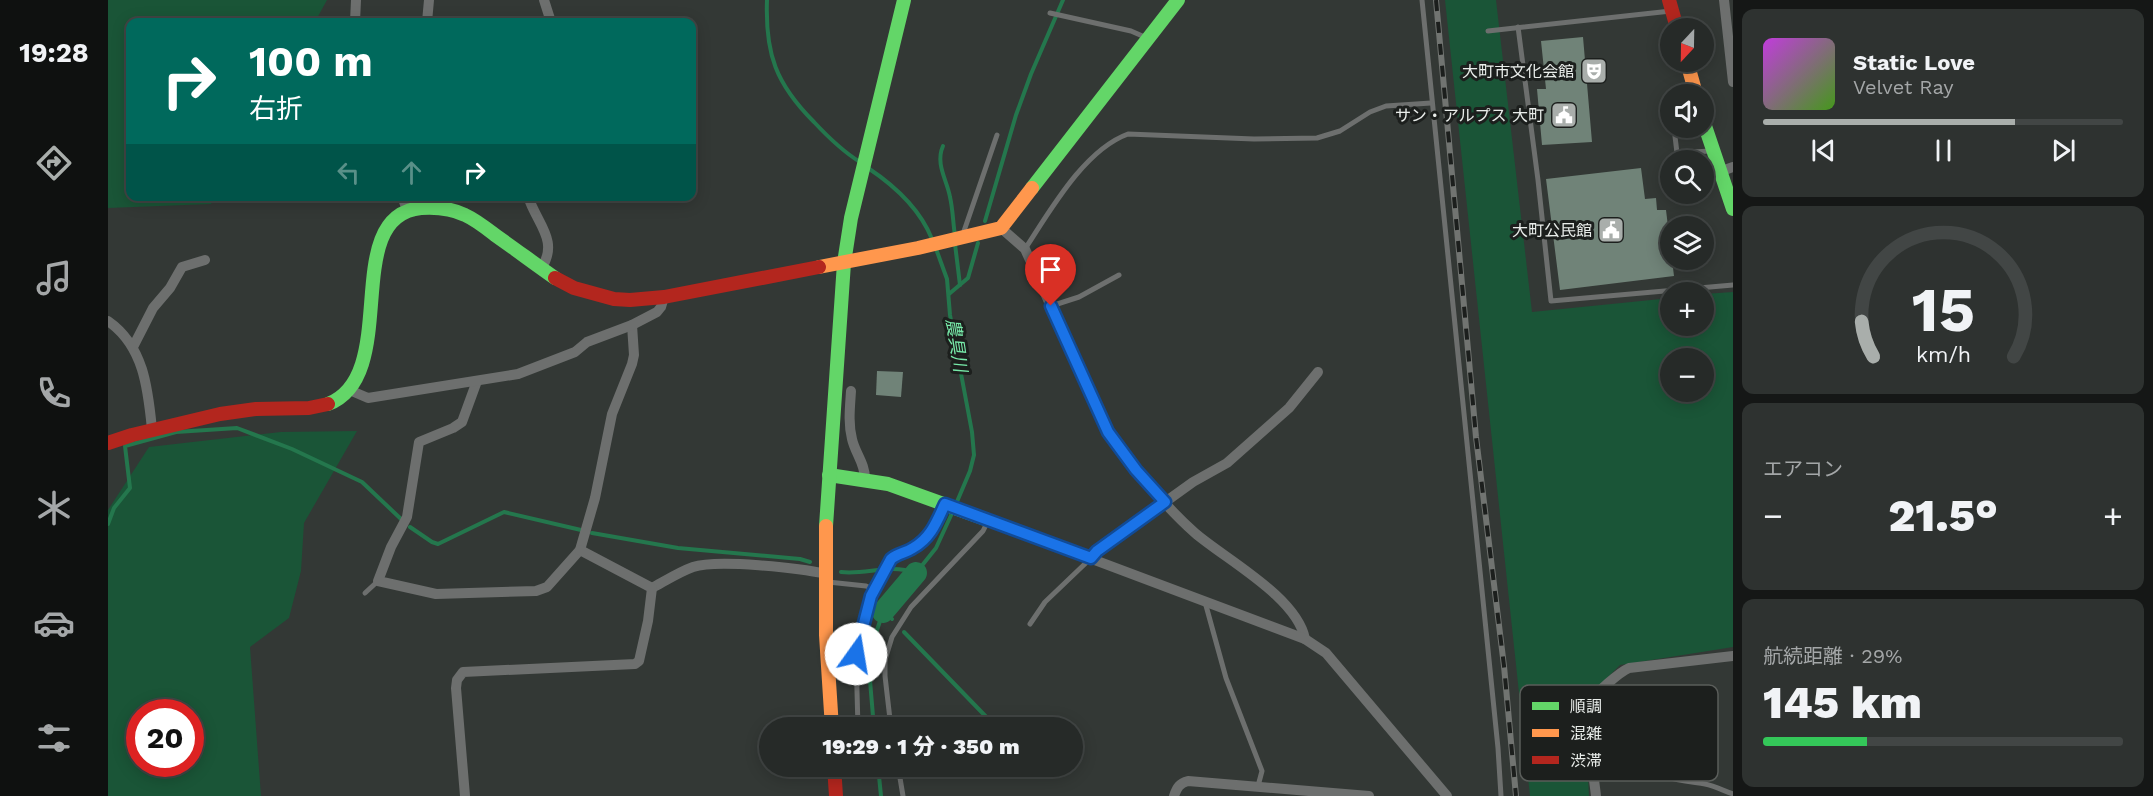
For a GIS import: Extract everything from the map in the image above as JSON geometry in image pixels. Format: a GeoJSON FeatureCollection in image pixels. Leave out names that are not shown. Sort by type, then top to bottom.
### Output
{"type":"FeatureCollection","features":[{"type":"Feature","properties":{"kind":"street"},"geometry":{"type":"LineString","coordinates":[[355,18],[356,0]]}},
{"type":"Feature","properties":{"kind":"street"},"geometry":{"type":"LineString","coordinates":[[427,18],[429,0]]}},
{"type":"Feature","properties":{"kind":"street"},"geometry":{"type":"LineString","coordinates":[[544,0],[550,18]]}},
{"type":"Feature","properties":{"kind":"street"},"geometry":{"type":"LineString","coordinates":[[831,717],[826,635],[826,578],[829,475],[844,262],[860,178],[904,0]]}},
{"type":"Feature","properties":{"kind":"street"},"geometry":{"type":"LineString","coordinates":[[108,443],[190,419],[248,410],[305,409],[329,404],[340,397],[349,387],[365,358],[375,267],[383,235],[405,203],[454,209],[470,217],[541,269],[574,288],[614,299],[630,300],[664,297],[925,246],[1001,228],[1178,0]]}},
{"type":"Feature","properties":{"kind":"street"},"geometry":{"type":"LineString","coordinates":[[1724,0],[1733,82]]}},
{"type":"Feature","properties":{"kind":"street"},"geometry":{"type":"LineString","coordinates":[[1708,138],[1712,150]]}},
{"type":"Feature","properties":{"kind":"street"},"geometry":{"type":"LineString","coordinates":[[1714,156],[1732,204]]}},
{"type":"Feature","properties":{"kind":"street"},"geometry":{"type":"LineString","coordinates":[[1719,172],[1733,167]]}},
{"type":"Feature","properties":{"kind":"street"},"geometry":{"type":"LineString","coordinates":[[530,201],[548,240],[548,255],[541,269]]}},
{"type":"Feature","properties":{"kind":"street"},"geometry":{"type":"LineString","coordinates":[[1001,228],[1025,249],[1108,432],[1136,470],[1196,533],[1245,568],[1276,597],[1298,622],[1304,631],[1305,639]]}},
{"type":"Feature","properties":{"kind":"street"},"geometry":{"type":"LineString","coordinates":[[133,347],[153,308],[170,288],[182,267],[205,260]]}},
{"type":"Feature","properties":{"kind":"street"},"geometry":{"type":"LineString","coordinates":[[349,387],[368,399],[518,374],[575,352],[598,337],[632,325],[657,312],[662,307],[664,297]]}},
{"type":"Feature","properties":{"kind":"street"},"geometry":{"type":"LineString","coordinates":[[108,321],[133,347],[148,384],[152,429]]}},
{"type":"Feature","properties":{"kind":"street"},"geometry":{"type":"LineString","coordinates":[[477,381],[462,422],[419,442],[407,516],[391,547],[378,581],[436,594],[536,591],[547,587],[580,550],[595,498],[612,414],[632,364],[634,355],[632,325]]}},
{"type":"Feature","properties":{"kind":"street"},"geometry":{"type":"LineString","coordinates":[[1091,558],[1097,551],[1193,482],[1227,463],[1288,408],[1318,372]]}},
{"type":"Feature","properties":{"kind":"street"},"geometry":{"type":"LineString","coordinates":[[851,391],[849,428],[855,449],[865,469],[865,479]]}},
{"type":"Feature","properties":{"kind":"street"},"geometry":{"type":"LineString","coordinates":[[829,475],[865,479],[900,487],[1305,639],[1326,652],[1447,796]]}},
{"type":"Feature","properties":{"kind":"street"},"geometry":{"type":"LineString","coordinates":[[580,550],[652,588]]}},
{"type":"Feature","properties":{"kind":"street"},"geometry":{"type":"LineString","coordinates":[[652,588],[694,567],[719,564],[807,570],[826,578]]}},
{"type":"Feature","properties":{"kind":"street"},"geometry":{"type":"LineString","coordinates":[[465,796],[456,688],[463,672],[635,664],[641,657],[652,588]]}},
{"type":"Feature","properties":{"kind":"street"},"geometry":{"type":"LineString","coordinates":[[1607,685],[1621,671],[1629,668],[1733,656]]}},
{"type":"Feature","properties":{"kind":"street"},"geometry":{"type":"LineString","coordinates":[[835,777],[836,796]]}},
{"type":"Feature","properties":{"kind":"street"},"geometry":{"type":"LineString","coordinates":[[1174,796],[1176,788],[1188,781],[1369,796]]}},
{"type":"Feature","properties":{"kind":"street"},"geometry":{"type":"LineString","coordinates":[[1595,781],[1596,796]]}},
{"type":"Feature","properties":{"kind":"lane"},"geometry":{"type":"LineString","coordinates":[[1422,0],[1501,796]]}},
{"type":"Feature","properties":{"kind":"lane"},"geometry":{"type":"LineString","coordinates":[[1488,31],[1671,5]]}},
{"type":"Feature","properties":{"kind":"lane"},"geometry":{"type":"LineString","coordinates":[[1051,13],[1131,31],[1148,39]]}},
{"type":"Feature","properties":{"kind":"lane"},"geometry":{"type":"LineString","coordinates":[[1518,27],[1551,301],[1733,285]]}},
{"type":"Feature","properties":{"kind":"lane"},"geometry":{"type":"LineString","coordinates":[[1025,249],[1074,176],[1117,138],[1128,134],[1254,139],[1317,138],[1340,130],[1386,106],[1431,103]]}},
{"type":"Feature","properties":{"kind":"lane"},"geometry":{"type":"LineString","coordinates":[[962,237],[997,135]]}},
{"type":"Feature","properties":{"kind":"lane"},"geometry":{"type":"LineString","coordinates":[[1051,306],[1079,297],[1119,275]]}},
{"type":"Feature","properties":{"kind":"lane"},"geometry":{"type":"LineString","coordinates":[[858,717],[856,654],[863,624],[875,590],[891,559],[913,548],[930,534],[947,505]]}},
{"type":"Feature","properties":{"kind":"lane"},"geometry":{"type":"LineString","coordinates":[[890,717],[885,660],[892,637],[910,607],[983,531],[984,519]]}},
{"type":"Feature","properties":{"kind":"lane"},"geometry":{"type":"LineString","coordinates":[[1030,624],[1045,602],[1091,558]]}},
{"type":"Feature","properties":{"kind":"lane"},"geometry":{"type":"LineString","coordinates":[[826,578],[875,590]]}},
{"type":"Feature","properties":{"kind":"lane"},"geometry":{"type":"LineString","coordinates":[[365,593],[378,581]]}},
{"type":"Feature","properties":{"kind":"lane"},"geometry":{"type":"LineString","coordinates":[[1205,602],[1226,678],[1262,771],[1258,786]]}},
{"type":"Feature","properties":{"kind":"lane"},"geometry":{"type":"LineString","coordinates":[[900,777],[903,796]]}},
{"type":"Feature","properties":{"kind":"lane"},"geometry":{"type":"LineString","coordinates":[[1686,781],[1708,784],[1733,794]]}},
{"type":"Feature","properties":{"kind":"green space"},"geometry":{"type":"Polygon","coordinates":[[[108,0],[327,0],[317,18],[126,18],[126,201],[213,201],[211,204],[108,208],[108,0]]]}},
{"type":"Feature","properties":{"kind":"green space"},"geometry":{"type":"Polygon","coordinates":[[[1445,0],[1496,0],[1532,312],[1660,299],[1660,336],[1714,336],[1714,293],[1733,292],[1733,647],[1620,665],[1600,685],[1520,685],[1520,702],[1445,0]]]}},
{"type":"Feature","properties":{"kind":"green space"},"geometry":{"type":"Polygon","coordinates":[[[357,431],[304,523],[301,571],[289,618],[250,647],[261,796],[108,796],[108,510],[149,447],[281,432],[357,431]]]}},
{"type":"Feature","properties":{"kind":"green space"},"geometry":{"type":"Polygon","coordinates":[[[1528,781],[1588,781],[1589,796],[1530,796],[1528,781]]]}},
{"type":"Feature","properties":{"kind":"building"},"geometry":{"type":"Polygon","coordinates":[[[1583,37],[1592,142],[1542,145],[1537,89],[1546,89],[1541,41],[1583,37]]]}},
{"type":"Feature","properties":{"kind":"building","name":"大町公民館"},"geometry":{"type":"Polygon","coordinates":[[[1641,168],[1645,199],[1656,198],[1657,210],[1666,210],[1667,216],[1660,216],[1660,270],[1673,270],[1674,276],[1560,290],[1546,179],[1641,168]]]}},
{"type":"Feature","properties":{"kind":"building"},"geometry":{"type":"Polygon","coordinates":[[[877,371],[903,372],[901,397],[876,395],[877,371]]]}},
{"type":"Feature","properties":{"kind":"waterway","name":"農具川"},"geometry":{"type":"LineString","coordinates":[[767,0],[768,36],[775,67],[782,81],[819,128],[860,162]]}},
{"type":"Feature","properties":{"kind":"waterway"},"geometry":{"type":"LineString","coordinates":[[985,221],[1016,115],[1063,0]]}},
{"type":"Feature","properties":{"kind":"waterway"},"geometry":{"type":"LineString","coordinates":[[943,146],[940,159],[949,191],[955,236]]}},
{"type":"Feature","properties":{"kind":"waterway","name":"農具川"},"geometry":{"type":"LineString","coordinates":[[868,168],[906,199],[921,218],[932,239]]}},
{"type":"Feature","properties":{"kind":"waterway"},"geometry":{"type":"LineString","coordinates":[[949,294],[968,278],[978,243]]}},
{"type":"Feature","properties":{"kind":"waterway"},"geometry":{"type":"LineString","coordinates":[[955,244],[960,285]]}},
{"type":"Feature","properties":{"kind":"waterway","name":"農具川"},"geometry":{"type":"LineString","coordinates":[[935,246],[947,279],[950,315],[972,432],[974,455],[956,504]]}},
{"type":"Feature","properties":{"kind":"waterway"},"geometry":{"type":"LineString","coordinates":[[108,524],[114,508],[130,488],[125,446],[176,432],[237,428],[292,449],[362,482],[401,519]]}},
{"type":"Feature","properties":{"kind":"waterway","name":"農具川"},"geometry":{"type":"LineString","coordinates":[[841,572],[896,569],[916,573],[936,548],[953,511]]}},
{"type":"Feature","properties":{"kind":"waterway"},"geometry":{"type":"LineString","coordinates":[[410,527],[438,544],[504,512],[581,530]]}},
{"type":"Feature","properties":{"kind":"waterway"},"geometry":{"type":"LineString","coordinates":[[592,533],[678,548],[800,559],[810,562]]}},
{"type":"Feature","properties":{"kind":"waterway","name":"農具川"},"geometry":{"type":"LineString","coordinates":[[883,612],[916,573]]}},
{"type":"Feature","properties":{"kind":"waterway","name":"農具川"},"geometry":{"type":"LineString","coordinates":[[873,717],[868,657],[883,612],[892,619]]}},
{"type":"Feature","properties":{"kind":"waterway"},"geometry":{"type":"LineString","coordinates":[[904,632],[986,717]]}},
{"type":"Feature","properties":{"kind":"waterway","name":"農具川"},"geometry":{"type":"LineString","coordinates":[[879,777],[881,796]]}},
{"type":"Feature","properties":{"kind":"railway"},"geometry":{"type":"LineString","coordinates":[[1436,0],[1476,437],[1504,666],[1516,796]]}},
{"type":"Feature","properties":{"kind":"traffic: fast"},"geometry":{"type":"LineString","coordinates":[[826,526],[844,263],[851,218],[904,0]]}},
{"type":"Feature","properties":{"kind":"traffic: fast"},"geometry":{"type":"LineString","coordinates":[[1032,188],[1178,0]]}},
{"type":"Feature","properties":{"kind":"traffic: fast"},"geometry":{"type":"LineString","coordinates":[[1709,138],[1733,209]]}},
{"type":"Feature","properties":{"kind":"traffic: fast"},"geometry":{"type":"LineString","coordinates":[[328,404],[350,388],[362,362],[375,266],[382,238],[396,218],[421,208],[444,208],[460,213],[481,224],[555,278]]}},
{"type":"Feature","properties":{"kind":"traffic: fast"},"geometry":{"type":"LineString","coordinates":[[829,475],[888,484],[988,520]]}},
{"type":"Feature","properties":{"kind":"traffic: slow"},"geometry":{"type":"LineString","coordinates":[[1690,72],[1693,84]]}},
{"type":"Feature","properties":{"kind":"traffic: slow"},"geometry":{"type":"LineString","coordinates":[[819,267],[918,248],[1001,228],[1032,188]]}},
{"type":"Feature","properties":{"kind":"traffic: slow"},"geometry":{"type":"LineString","coordinates":[[826,526],[826,635],[831,717]]}},
{"type":"Feature","properties":{"kind":"traffic: jam"},"geometry":{"type":"LineString","coordinates":[[1669,0],[1674,18]]}},
{"type":"Feature","properties":{"kind":"traffic: jam"},"geometry":{"type":"LineString","coordinates":[[555,278],[574,288],[614,299],[630,300],[664,297],[819,267]]}},
{"type":"Feature","properties":{"kind":"traffic: jam"},"geometry":{"type":"LineString","coordinates":[[108,443],[220,414],[256,409],[309,408],[328,404]]}},
{"type":"Feature","properties":{"kind":"traffic: jam"},"geometry":{"type":"LineString","coordinates":[[835,777],[836,796]]}},
{"type":"Feature","properties":{"kind":"place","name":"大町市文化会館"},"geometry":{"type":"Point","coordinates":[1594,71]}},
{"type":"Feature","properties":{"kind":"place","name":"サン・アルプス 大町"},"geometry":{"type":"Point","coordinates":[1564,115]}},
{"type":"Feature","properties":{"kind":"place","name":"大町公民館"},"geometry":{"type":"Point","coordinates":[1611,230]}},
{"type":"Feature","properties":{"kind":"route"},"geometry":{"type":"LineString","coordinates":[[856,654],[871,596],[891,559],[913,548],[930,534],[945,504],[1091,558],[1097,551],[1165,502],[1136,470],[1108,432],[1051,306]]}}]}
